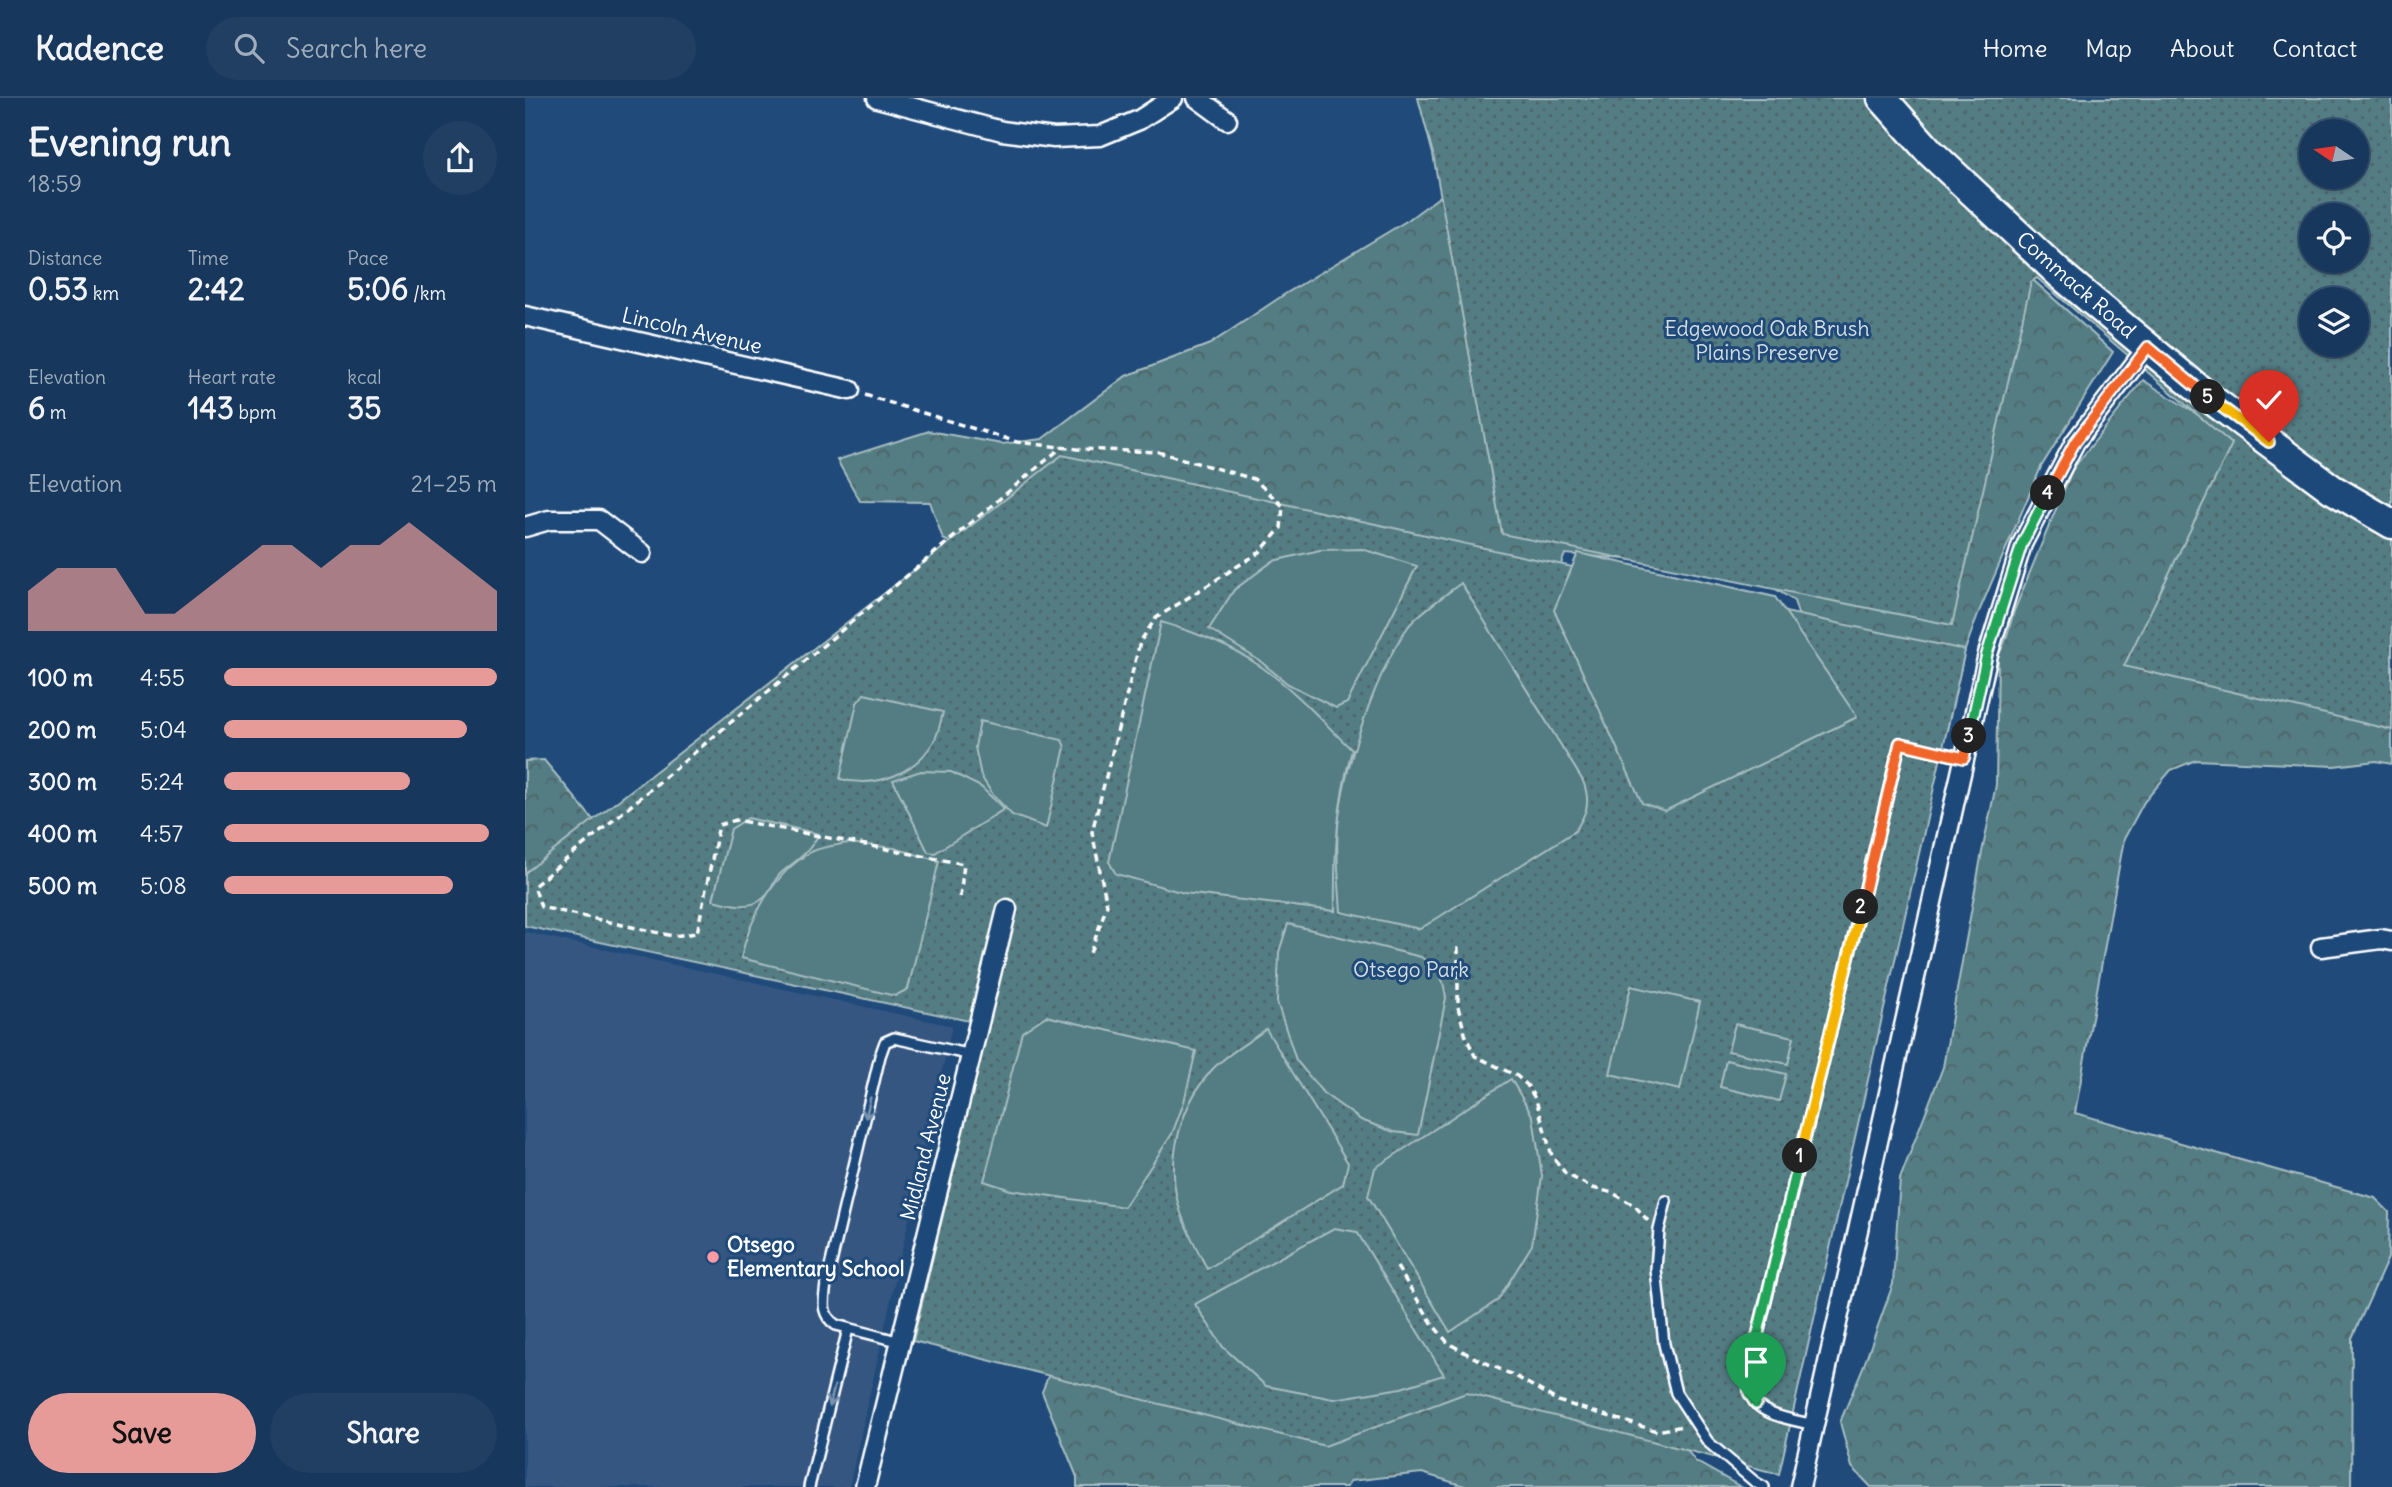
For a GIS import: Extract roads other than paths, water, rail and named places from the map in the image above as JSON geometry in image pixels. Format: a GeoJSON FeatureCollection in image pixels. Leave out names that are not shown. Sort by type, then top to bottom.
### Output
{"type":"FeatureCollection","features":[{"type":"Feature","properties":{"kind":"main road","name":"Commack Road"},"geometry":{"type":"LineString","coordinates":[[1882,98],[1930,152],[2061,275],[2207,396],[2332,489],[2392,524]]}},
{"type":"Feature","properties":{"kind":"street"},"geometry":{"type":"LineString","coordinates":[[886,99],[1002,131],[1054,138],[1100,136],[1139,120],[1173,98]]}},
{"type":"Feature","properties":{"kind":"street"},"geometry":{"type":"LineString","coordinates":[[1197,98],[1227,120]]}},
{"type":"Feature","properties":{"kind":"street","name":"Lincoln Avenue"},"geometry":{"type":"LineString","coordinates":[[525,316],[850,390]]}},
{"type":"Feature","properties":{"kind":"street"},"geometry":{"type":"LineString","coordinates":[[1800,1487],[1987,654],[2022,544],[2075,442],[2148,347]]}},
{"type":"Feature","properties":{"kind":"street"},"geometry":{"type":"LineString","coordinates":[[525,527],[549,520],[599,520],[642,553]]}},
{"type":"Feature","properties":{"kind":"street","name":"Midland Avenue"},"geometry":{"type":"LineString","coordinates":[[865,1487],[1007,909]]}},
{"type":"Feature","properties":{"kind":"street"},"geometry":{"type":"LineString","coordinates":[[2321,947],[2381,939],[2392,942]]}},
{"type":"Feature","properties":{"kind":"lane"},"geometry":{"type":"LineString","coordinates":[[1814,1425],[1773,1413],[1756,1404],[1749,1393],[1749,1371],[1900,743],[1964,758]]}},
{"type":"Feature","properties":{"kind":"lane"},"geometry":{"type":"LineString","coordinates":[[901,1342],[836,1325],[827,1319],[823,1309],[826,1284],[885,1042],[894,1038],[972,1055]]}},
{"type":"Feature","properties":{"kind":"lane"},"geometry":{"type":"LineString","coordinates":[[1666,1201],[1655,1269],[1664,1344],[1676,1393],[1708,1442],[1764,1487]]}},
{"type":"Feature","properties":{"kind":"lane"},"geometry":{"type":"LineString","coordinates":[[809,1487],[848,1329]]}},
{"type":"Feature","properties":{"kind":"place","name":"Otsego Elementary School"},"geometry":{"type":"Point","coordinates":[713,1257]}},
{"type":"Feature","properties":{"kind":"park label","name":"Edgewood Oak Brush Plains Preserve"},"geometry":{"type":"Point","coordinates":[1767,341]}},
{"type":"Feature","properties":{"kind":"park label","name":"Otsego Park"},"geometry":{"type":"Point","coordinates":[1411,970]}}]}
